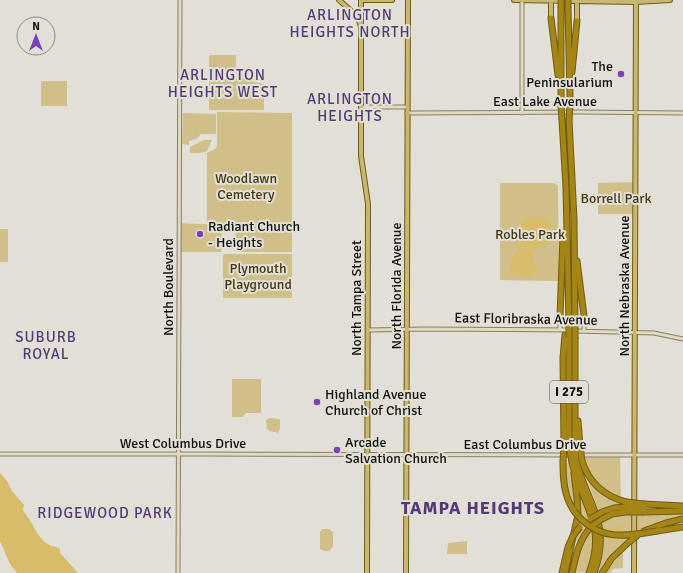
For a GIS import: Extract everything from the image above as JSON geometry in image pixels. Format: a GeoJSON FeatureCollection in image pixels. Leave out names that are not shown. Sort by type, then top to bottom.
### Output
{"type":"FeatureCollection","features":[{"type":"Feature","properties":{"kind":"highway","name":"I 275"},"geometry":{"type":"LineString","coordinates":[[561,0],[561,92],[566,188],[568,305],[567,336],[572,446],[599,524],[600,551],[594,573]]}},
{"type":"Feature","properties":{"kind":"highway","name":"I 275"},"geometry":{"type":"LineString","coordinates":[[568,0],[569,120],[573,207],[575,323],[575,400],[572,446]]}},
{"type":"Feature","properties":{"kind":"highway"},"geometry":{"type":"LineString","coordinates":[[551,18],[561,92]]}},
{"type":"Feature","properties":{"kind":"highway"},"geometry":{"type":"LineString","coordinates":[[570,96],[577,21]]}},
{"type":"Feature","properties":{"kind":"highway"},"geometry":{"type":"LineString","coordinates":[[560,317],[566,188]]}},
{"type":"Feature","properties":{"kind":"highway"},"geometry":{"type":"LineString","coordinates":[[573,207],[576,211],[577,258],[584,316]]}},
{"type":"Feature","properties":{"kind":"highway"},"geometry":{"type":"LineString","coordinates":[[572,446],[577,461],[598,488],[625,507]]}},
{"type":"Feature","properties":{"kind":"highway"},"geometry":{"type":"LineString","coordinates":[[572,446],[563,462],[565,492],[574,511],[589,526],[608,534],[628,536],[683,527]]}},
{"type":"Feature","properties":{"kind":"highway","name":"I 275"},"geometry":{"type":"LineString","coordinates":[[577,461],[574,472],[591,512],[595,531],[595,554],[589,573]]}},
{"type":"Feature","properties":{"kind":"highway"},"geometry":{"type":"LineString","coordinates":[[565,573],[578,514],[573,475],[574,472]]}},
{"type":"Feature","properties":{"kind":"highway"},"geometry":{"type":"LineString","coordinates":[[572,573],[579,545],[585,534],[592,526],[602,519],[625,507],[644,508],[683,506]]}},
{"type":"Feature","properties":{"kind":"highway"},"geometry":{"type":"LineString","coordinates":[[562,573],[568,547],[580,526],[602,512],[614,508],[625,507],[683,511]]}},
{"type":"Feature","properties":{"kind":"highway"},"geometry":{"type":"LineString","coordinates":[[602,573],[612,558],[628,542],[644,531],[683,519]]}},
{"type":"Feature","properties":{"kind":"main road"},"geometry":{"type":"LineString","coordinates":[[339,0],[361,23]]}},
{"type":"Feature","properties":{"kind":"main road"},"geometry":{"type":"LineString","coordinates":[[362,0],[392,0]]}},
{"type":"Feature","properties":{"kind":"main road","name":"North Tampa Street"},"geometry":{"type":"LineString","coordinates":[[362,0],[361,163],[368,204],[367,573]]}},
{"type":"Feature","properties":{"kind":"main road","name":"North Florida Avenue"},"geometry":{"type":"LineString","coordinates":[[406,573],[408,0]]}},
{"type":"Feature","properties":{"kind":"main road"},"geometry":{"type":"LineString","coordinates":[[514,0],[670,0]]}},
{"type":"Feature","properties":{"kind":"main road"},"geometry":{"type":"LineString","coordinates":[[543,0],[551,8]]}},
{"type":"Feature","properties":{"kind":"main road"},"geometry":{"type":"LineString","coordinates":[[551,18],[552,0]]}},
{"type":"Feature","properties":{"kind":"main road"},"geometry":{"type":"LineString","coordinates":[[577,0],[577,21]]}},
{"type":"Feature","properties":{"kind":"main road"},"geometry":{"type":"LineString","coordinates":[[577,9],[584,1]]}},
{"type":"Feature","properties":{"kind":"main road","name":"North Nebraska Avenue"},"geometry":{"type":"LineString","coordinates":[[634,573],[636,1]]}},
{"type":"Feature","properties":{"kind":"street","name":"North Boulevard"},"geometry":{"type":"LineString","coordinates":[[178,573],[180,0]]}},
{"type":"Feature","properties":{"kind":"street"},"geometry":{"type":"LineString","coordinates":[[522,0],[522,113]]}},
{"type":"Feature","properties":{"kind":"street"},"geometry":{"type":"LineString","coordinates":[[361,108],[407,107]]}},
{"type":"Feature","properties":{"kind":"street","name":"East Lake Avenue"},"geometry":{"type":"LineString","coordinates":[[408,113],[683,113]]}},
{"type":"Feature","properties":{"kind":"street"},"geometry":{"type":"LineString","coordinates":[[584,316],[584,331]]}},
{"type":"Feature","properties":{"kind":"street"},"geometry":{"type":"LineString","coordinates":[[560,317],[560,330]]}},
{"type":"Feature","properties":{"kind":"street","name":"East Floribraska Avenue"},"geometry":{"type":"LineString","coordinates":[[368,330],[560,330],[635,332],[661,333],[683,339]]}},
{"type":"Feature","properties":{"kind":"street","name":"West Columbus Drive"},"geometry":{"type":"LineString","coordinates":[[0,454],[367,454]]}},
{"type":"Feature","properties":{"kind":"street","name":"East Columbus Drive"},"geometry":{"type":"LineString","coordinates":[[367,454],[683,455]]}},
{"type":"Feature","properties":{"kind":"green space"},"geometry":{"type":"Polygon","coordinates":[[[210,55],[236,55],[236,78],[251,78],[251,81],[264,84],[264,110],[209,110],[210,55]]]}},
{"type":"Feature","properties":{"kind":"green space"},"geometry":{"type":"Polygon","coordinates":[[[41,81],[67,81],[67,106],[41,106],[41,81]]]}},
{"type":"Feature","properties":{"kind":"green space","name":"Woodlawn Cemetery"},"geometry":{"type":"Polygon","coordinates":[[[217,112],[292,113],[292,252],[236,252],[235,224],[207,224],[207,153],[215,149],[217,146],[217,112]]]}},
{"type":"Feature","properties":{"kind":"green space"},"geometry":{"type":"Polygon","coordinates":[[[183,113],[216,114],[216,134],[201,134],[196,139],[189,141],[189,145],[182,144],[183,113]]]}},
{"type":"Feature","properties":{"kind":"green space"},"geometry":{"type":"Polygon","coordinates":[[[204,140],[212,140],[207,151],[190,153],[190,147],[204,140]]]}},
{"type":"Feature","properties":{"kind":"green space","name":"Borrell Park"},"geometry":{"type":"Polygon","coordinates":[[[633,182],[634,214],[598,214],[598,183],[633,182]]]}},
{"type":"Feature","properties":{"kind":"green space","name":"Robles Park"},"geometry":{"type":"Polygon","coordinates":[[[501,183],[554,183],[558,186],[559,281],[500,280],[501,183]]]}},
{"type":"Feature","properties":{"kind":"green space"},"geometry":{"type":"Polygon","coordinates":[[[180,223],[222,225],[221,252],[180,252],[180,223]]]}},
{"type":"Feature","properties":{"kind":"green space"},"geometry":{"type":"Polygon","coordinates":[[[0,229],[8,229],[8,262],[0,262],[0,229]]]}},
{"type":"Feature","properties":{"kind":"green space","name":"Plymouth Playground"},"geometry":{"type":"Polygon","coordinates":[[[225,254],[292,254],[292,298],[223,298],[223,256],[225,254]]]}},
{"type":"Feature","properties":{"kind":"green space"},"geometry":{"type":"Polygon","coordinates":[[[232,379],[261,379],[261,413],[246,413],[243,417],[232,417],[232,379]]]}},
{"type":"Feature","properties":{"kind":"green space"},"geometry":{"type":"Polygon","coordinates":[[[270,418],[280,419],[280,428],[278,433],[267,429],[266,420],[270,418]]]}},
{"type":"Feature","properties":{"kind":"green space"},"geometry":{"type":"Polygon","coordinates":[[[583,456],[620,456],[621,500],[606,492],[596,483],[589,472],[583,456]]]}},
{"type":"Feature","properties":{"kind":"green space"},"geometry":{"type":"Polygon","coordinates":[[[565,463],[569,463],[576,496],[576,512],[567,491],[565,463]]]}},
{"type":"Feature","properties":{"kind":"green space"},"geometry":{"type":"Polygon","coordinates":[[[583,469],[590,482],[626,504],[625,506],[599,511],[583,469]]]}},
{"type":"Feature","properties":{"kind":"green space"},"geometry":{"type":"Polygon","coordinates":[[[578,487],[592,522],[576,541],[580,514],[578,487]]]}},
{"type":"Feature","properties":{"kind":"green space"},"geometry":{"type":"Polygon","coordinates":[[[633,514],[633,534],[626,535],[626,540],[611,554],[599,571],[604,548],[602,521],[617,515],[633,514]]]}},
{"type":"Feature","properties":{"kind":"green space"},"geometry":{"type":"Polygon","coordinates":[[[636,514],[683,514],[683,516],[657,523],[636,533],[636,514]]]}},
{"type":"Feature","properties":{"kind":"green space"},"geometry":{"type":"Polygon","coordinates":[[[322,529],[329,529],[333,532],[333,547],[329,551],[320,549],[320,532],[322,529]]]}},
{"type":"Feature","properties":{"kind":"green space"},"geometry":{"type":"Polygon","coordinates":[[[592,529],[593,551],[587,572],[574,573],[580,550],[592,529]]]}},
{"type":"Feature","properties":{"kind":"green space"},"geometry":{"type":"Polygon","coordinates":[[[467,541],[467,554],[447,554],[448,543],[467,541]]]}},
{"type":"Feature","properties":{"kind":"green space"},"geometry":{"type":"Polygon","coordinates":[[[623,550],[623,568],[613,569],[610,573],[606,573],[623,550]]]}},
{"type":"Feature","properties":{"kind":"shaded area"},"geometry":{"type":"Polygon","coordinates":[[[531,217],[544,219],[549,223],[552,229],[552,238],[544,246],[533,251],[532,259],[537,268],[534,274],[521,276],[509,271],[509,268],[520,247],[520,226],[531,217]]]}},
{"type":"Feature","properties":{"kind":"shaded area"},"geometry":{"type":"Polygon","coordinates":[[[0,473],[24,505],[23,510],[39,536],[50,545],[60,549],[60,553],[78,573],[17,573],[10,564],[0,541],[0,473]]]}},
{"type":"Feature","properties":{"kind":"shaded area"},"geometry":{"type":"Polygon","coordinates":[[[622,525],[621,531],[611,539],[610,529],[622,525]]]}},
{"type":"Feature","properties":{"kind":"place","name":"The Peninsularium"},"geometry":{"type":"Point","coordinates":[621,74]}},
{"type":"Feature","properties":{"kind":"place","name":"Radiant Church - Heights"},"geometry":{"type":"Point","coordinates":[200,234]}},
{"type":"Feature","properties":{"kind":"place","name":"Highland Avenue Church of Christ"},"geometry":{"type":"Point","coordinates":[317,402]}},
{"type":"Feature","properties":{"kind":"place","name":"Arcade Salvation Church"},"geometry":{"type":"Point","coordinates":[337,450]}},
{"type":"Feature","properties":{"kind":"district","name":"ARLINGTON HEIGHTS NORTH"},"geometry":{"type":"Point","coordinates":[350,24]}},
{"type":"Feature","properties":{"kind":"district","name":"ARLINGTON HEIGHTS WEST"},"geometry":{"type":"Point","coordinates":[223,84]}},
{"type":"Feature","properties":{"kind":"district","name":"ARLINGTON HEIGHTS"},"geometry":{"type":"Point","coordinates":[350,108]}},
{"type":"Feature","properties":{"kind":"district","name":"SUBURB ROYAL"},"geometry":{"type":"Point","coordinates":[46,346]}},
{"type":"Feature","properties":{"kind":"district","name":"TAMPA HEIGHTS"},"geometry":{"type":"Point","coordinates":[473,508]}},
{"type":"Feature","properties":{"kind":"district","name":"RIDGEWOOD PARK"},"geometry":{"type":"Point","coordinates":[105,513]}}]}
